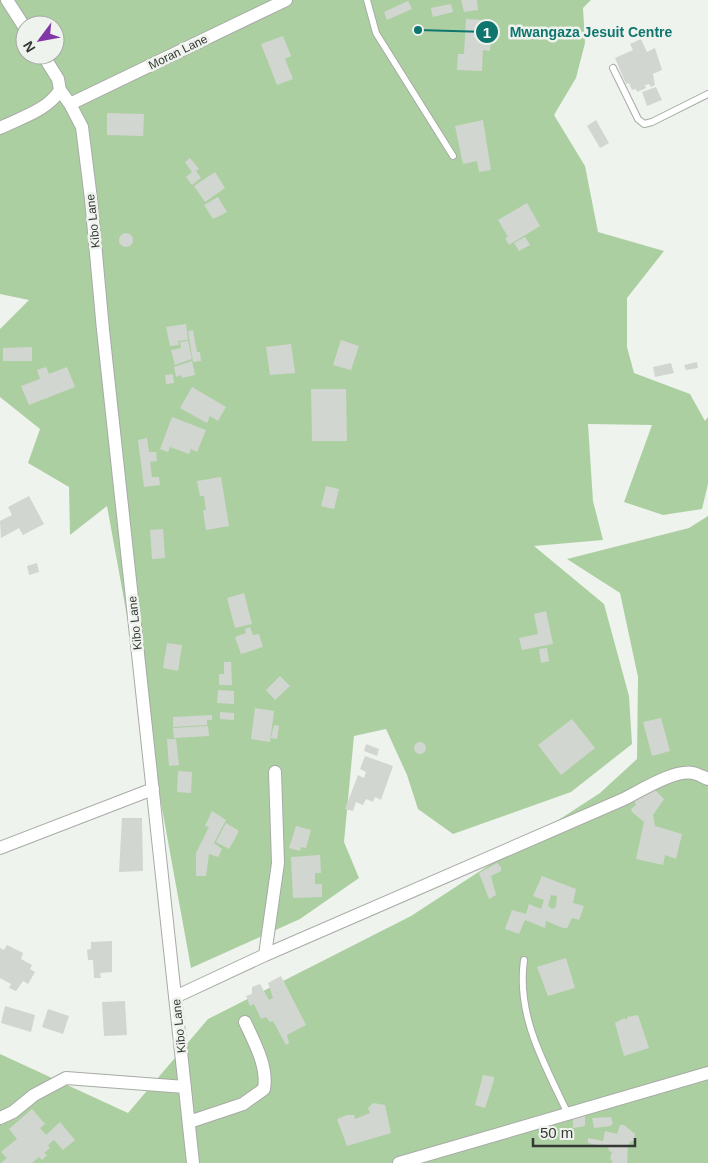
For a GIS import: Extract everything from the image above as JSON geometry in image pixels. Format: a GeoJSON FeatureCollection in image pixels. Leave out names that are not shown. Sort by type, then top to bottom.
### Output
{"type":"FeatureCollection","features":[{"type":"Feature","properties":{"kind":"street"},"geometry":{"type":"LineString","coordinates":[[7,0],[17,15]]}},
{"type":"Feature","properties":{"kind":"street","name":"Moran Lane"},"geometry":{"type":"LineString","coordinates":[[70,104],[286,0]]}},
{"type":"Feature","properties":{"kind":"street","name":"Kibo Lane"},"geometry":{"type":"LineString","coordinates":[[49,65],[58,79],[60,90],[82,127],[193,1163]]}},
{"type":"Feature","properties":{"kind":"street"},"geometry":{"type":"LineString","coordinates":[[0,128],[46,106],[55,98],[60,90]]}},
{"type":"Feature","properties":{"kind":"street"},"geometry":{"type":"LineString","coordinates":[[265,955],[278,863],[275,772]]}},
{"type":"Feature","properties":{"kind":"street"},"geometry":{"type":"LineString","coordinates":[[176,997],[265,955],[624,799],[654,784],[679,775],[692,773],[708,779]]}},
{"type":"Feature","properties":{"kind":"street"},"geometry":{"type":"LineString","coordinates":[[0,848],[153,789]]}},
{"type":"Feature","properties":{"kind":"street"},"geometry":{"type":"LineString","coordinates":[[189,1122],[243,1104],[264,1089],[266,1079],[263,1065],[245,1022]]}},
{"type":"Feature","properties":{"kind":"street"},"geometry":{"type":"LineString","coordinates":[[400,1163],[708,1073]]}},
{"type":"Feature","properties":{"kind":"street"},"geometry":{"type":"LineString","coordinates":[[0,1118],[13,1112],[34,1095],[66,1078],[185,1087]]}},
{"type":"Feature","properties":{"kind":"lane"},"geometry":{"type":"LineString","coordinates":[[368,0],[376,33],[452,156]]}},
{"type":"Feature","properties":{"kind":"lane"},"geometry":{"type":"LineString","coordinates":[[613,68],[638,119],[644,124],[652,122],[708,94]]}},
{"type":"Feature","properties":{"kind":"lane"},"geometry":{"type":"LineString","coordinates":[[524,960],[521,980],[526,1018],[568,1114]]}},
{"type":"Feature","properties":{"kind":"green space"},"geometry":{"type":"Polygon","coordinates":[[[0,0],[591,0],[583,8],[585,43],[576,78],[554,115],[585,166],[598,232],[664,251],[627,298],[627,347],[634,373],[690,394],[705,421],[708,417],[708,484],[702,509],[663,515],[624,502],[652,425],[588,424],[593,501],[603,540],[534,546],[604,604],[629,696],[632,744],[571,792],[453,834],[418,809],[407,775],[386,729],[354,736],[344,842],[359,878],[300,919],[191,968],[107,506],[70,535],[69,487],[28,463],[40,429],[0,397],[0,329],[29,300],[0,294],[0,0]]]}},
{"type":"Feature","properties":{"kind":"green space"},"geometry":{"type":"Polygon","coordinates":[[[708,516],[708,1163],[0,1163],[0,1054],[128,1113],[208,1019],[411,916],[600,793],[637,759],[638,677],[620,593],[567,559],[689,528],[708,516]]]}},
{"type":"Feature","properties":{"kind":"building"},"geometry":{"type":"Polygon","coordinates":[[[461,0],[477,0],[478,10],[464,12],[461,0]]]}},
{"type":"Feature","properties":{"kind":"building"},"geometry":{"type":"Polygon","coordinates":[[[408,1],[412,9],[387,20],[384,12],[408,1]]]}},
{"type":"Feature","properties":{"kind":"building"},"geometry":{"type":"Polygon","coordinates":[[[451,4],[453,12],[433,17],[431,8],[451,4]]]}},
{"type":"Feature","properties":{"kind":"building"},"geometry":{"type":"Polygon","coordinates":[[[466,19],[482,20],[482,32],[491,33],[490,51],[483,50],[482,71],[457,70],[458,54],[464,54],[466,19]]]}},
{"type":"Feature","properties":{"kind":"building"},"geometry":{"type":"Polygon","coordinates":[[[283,36],[291,56],[285,59],[293,79],[277,85],[261,44],[283,36]]]}},
{"type":"Feature","properties":{"kind":"building"},"geometry":{"type":"Polygon","coordinates":[[[641,39],[647,52],[655,48],[662,70],[653,74],[655,85],[651,87],[649,84],[645,85],[646,88],[637,92],[636,89],[632,90],[629,83],[626,84],[615,58],[633,50],[630,44],[641,39]]]}},
{"type":"Feature","properties":{"kind":"building"},"geometry":{"type":"Polygon","coordinates":[[[656,87],[662,100],[647,106],[642,92],[656,87]]]}},
{"type":"Feature","properties":{"kind":"building"},"geometry":{"type":"Polygon","coordinates":[[[107,113],[144,114],[143,136],[107,135],[107,113]]]}},
{"type":"Feature","properties":{"kind":"building"},"geometry":{"type":"Polygon","coordinates":[[[483,120],[491,170],[479,172],[477,161],[463,164],[455,126],[483,120]]]}},
{"type":"Feature","properties":{"kind":"building"},"geometry":{"type":"Polygon","coordinates":[[[596,120],[609,143],[600,148],[587,126],[596,120]]]}},
{"type":"Feature","properties":{"kind":"building"},"geometry":{"type":"Polygon","coordinates":[[[190,158],[199,169],[196,171],[201,178],[192,185],[186,177],[192,172],[185,162],[190,158]]]}},
{"type":"Feature","properties":{"kind":"building"},"geometry":{"type":"Polygon","coordinates":[[[215,172],[225,188],[205,202],[194,186],[215,172]]]}},
{"type":"Feature","properties":{"kind":"building"},"geometry":{"type":"Polygon","coordinates":[[[218,197],[227,212],[213,219],[204,205],[218,197]]]}},
{"type":"Feature","properties":{"kind":"building"},"geometry":{"type":"Polygon","coordinates":[[[527,203],[540,226],[509,245],[505,238],[508,237],[498,220],[527,203]]]}},
{"type":"Feature","properties":{"kind":"building"},"geometry":{"type":"Polygon","coordinates":[[[126,233],[131,235],[133,240],[131,245],[126,247],[121,245],[119,240],[121,235],[126,233]]]}},
{"type":"Feature","properties":{"kind":"building"},"geometry":{"type":"Polygon","coordinates":[[[525,237],[530,245],[519,251],[514,243],[525,237]]]}},
{"type":"Feature","properties":{"kind":"building"},"geometry":{"type":"Polygon","coordinates":[[[186,324],[188,340],[178,341],[179,345],[170,346],[166,327],[186,324]]]}},
{"type":"Feature","properties":{"kind":"building"},"geometry":{"type":"Polygon","coordinates":[[[193,330],[197,352],[200,352],[201,361],[193,362],[188,331],[193,330]]]}},
{"type":"Feature","properties":{"kind":"building"},"geometry":{"type":"Polygon","coordinates":[[[341,340],[359,346],[351,370],[333,365],[341,340]]]}},
{"type":"Feature","properties":{"kind":"building"},"geometry":{"type":"Polygon","coordinates":[[[188,341],[192,359],[175,365],[171,350],[181,348],[180,342],[188,341]]]}},
{"type":"Feature","properties":{"kind":"building"},"geometry":{"type":"Polygon","coordinates":[[[291,344],[295,373],[270,375],[266,347],[291,344]]]}},
{"type":"Feature","properties":{"kind":"building"},"geometry":{"type":"Polygon","coordinates":[[[32,347],[32,361],[3,361],[3,348],[32,347]]]}},
{"type":"Feature","properties":{"kind":"building"},"geometry":{"type":"Polygon","coordinates":[[[192,361],[195,375],[182,378],[181,375],[176,377],[174,367],[192,361]]]}},
{"type":"Feature","properties":{"kind":"building"},"geometry":{"type":"Polygon","coordinates":[[[697,362],[698,368],[686,370],[684,365],[697,362]]]}},
{"type":"Feature","properties":{"kind":"building"},"geometry":{"type":"Polygon","coordinates":[[[671,363],[674,373],[655,377],[653,367],[671,363]]]}},
{"type":"Feature","properties":{"kind":"building"},"geometry":{"type":"Polygon","coordinates":[[[46,367],[49,374],[67,367],[75,387],[29,405],[21,386],[40,379],[37,370],[46,367]]]}},
{"type":"Feature","properties":{"kind":"building"},"geometry":{"type":"Polygon","coordinates":[[[173,374],[174,383],[166,384],[165,375],[173,374]]]}},
{"type":"Feature","properties":{"kind":"building"},"geometry":{"type":"Polygon","coordinates":[[[192,387],[226,407],[218,421],[210,416],[207,423],[180,408],[192,387]]]}},
{"type":"Feature","properties":{"kind":"building"},"geometry":{"type":"Polygon","coordinates":[[[311,389],[346,389],[347,441],[312,441],[311,389]]]}},
{"type":"Feature","properties":{"kind":"building"},"geometry":{"type":"Polygon","coordinates":[[[172,417],[206,430],[197,452],[191,449],[189,454],[170,447],[168,452],[160,449],[172,417]]]}},
{"type":"Feature","properties":{"kind":"building"},"geometry":{"type":"Polygon","coordinates":[[[147,438],[149,452],[156,452],[157,461],[150,462],[152,477],[159,477],[160,485],[144,487],[138,440],[147,438]]]}},
{"type":"Feature","properties":{"kind":"building"},"geometry":{"type":"Polygon","coordinates":[[[221,477],[229,526],[206,530],[203,510],[206,510],[204,496],[200,496],[197,481],[221,477]]]}},
{"type":"Feature","properties":{"kind":"building"},"geometry":{"type":"Polygon","coordinates":[[[326,486],[339,489],[334,509],[321,506],[326,486]]]}},
{"type":"Feature","properties":{"kind":"building"},"geometry":{"type":"Polygon","coordinates":[[[29,496],[44,524],[23,535],[19,528],[1,538],[0,521],[12,515],[8,507],[29,496]]]}},
{"type":"Feature","properties":{"kind":"building"},"geometry":{"type":"Polygon","coordinates":[[[163,529],[165,558],[152,559],[150,530],[163,529]]]}},
{"type":"Feature","properties":{"kind":"building"},"geometry":{"type":"Polygon","coordinates":[[[37,563],[39,572],[29,575],[27,566],[37,563]]]}},
{"type":"Feature","properties":{"kind":"building"},"geometry":{"type":"Polygon","coordinates":[[[244,593],[252,624],[235,628],[227,598],[244,593]]]}},
{"type":"Feature","properties":{"kind":"building"},"geometry":{"type":"Polygon","coordinates":[[[546,611],[553,644],[522,650],[519,638],[538,634],[534,614],[546,611]]]}},
{"type":"Feature","properties":{"kind":"building"},"geometry":{"type":"Polygon","coordinates":[[[250,627],[253,635],[259,634],[263,647],[241,654],[235,637],[246,633],[245,629],[250,627]]]}},
{"type":"Feature","properties":{"kind":"building"},"geometry":{"type":"Polygon","coordinates":[[[167,643],[182,645],[178,671],[163,668],[167,643]]]}},
{"type":"Feature","properties":{"kind":"building"},"geometry":{"type":"Polygon","coordinates":[[[547,648],[549,661],[541,663],[539,649],[547,648]]]}},
{"type":"Feature","properties":{"kind":"building"},"geometry":{"type":"Polygon","coordinates":[[[224,662],[231,662],[232,685],[219,685],[219,674],[224,674],[224,662]]]}},
{"type":"Feature","properties":{"kind":"building"},"geometry":{"type":"Polygon","coordinates":[[[280,676],[290,686],[275,700],[266,690],[280,676]]]}},
{"type":"Feature","properties":{"kind":"building"},"geometry":{"type":"Polygon","coordinates":[[[218,690],[234,691],[234,704],[217,703],[218,690]]]}},
{"type":"Feature","properties":{"kind":"building"},"geometry":{"type":"Polygon","coordinates":[[[255,708],[274,711],[270,742],[251,739],[255,708]]]}},
{"type":"Feature","properties":{"kind":"building"},"geometry":{"type":"Polygon","coordinates":[[[220,712],[234,713],[234,720],[220,719],[220,712]]]}},
{"type":"Feature","properties":{"kind":"building"},"geometry":{"type":"Polygon","coordinates":[[[212,715],[212,720],[207,720],[207,725],[173,727],[173,717],[212,715]]]}},
{"type":"Feature","properties":{"kind":"building"},"geometry":{"type":"Polygon","coordinates":[[[661,718],[670,751],[652,756],[643,722],[661,718]]]}},
{"type":"Feature","properties":{"kind":"building"},"geometry":{"type":"Polygon","coordinates":[[[572,719],[595,748],[561,775],[538,745],[572,719]]]}},
{"type":"Feature","properties":{"kind":"building"},"geometry":{"type":"Polygon","coordinates":[[[274,725],[279,726],[277,739],[271,738],[274,725]]]}},
{"type":"Feature","properties":{"kind":"building"},"geometry":{"type":"Polygon","coordinates":[[[208,726],[209,736],[174,738],[173,728],[208,726]]]}},
{"type":"Feature","properties":{"kind":"building"},"geometry":{"type":"Polygon","coordinates":[[[167,739],[176,739],[179,765],[169,766],[167,739]]]}},
{"type":"Feature","properties":{"kind":"building"},"geometry":{"type":"Polygon","coordinates":[[[418,742],[422,742],[426,748],[422,754],[418,754],[414,750],[414,746],[418,742]]]}},
{"type":"Feature","properties":{"kind":"building"},"geometry":{"type":"Polygon","coordinates":[[[366,744],[379,749],[377,756],[364,751],[366,744]]]}},
{"type":"Feature","properties":{"kind":"building"},"geometry":{"type":"Polygon","coordinates":[[[365,756],[393,766],[381,800],[375,797],[373,802],[366,799],[363,805],[356,802],[353,811],[345,809],[358,775],[364,778],[366,772],[360,769],[365,756]]]}},
{"type":"Feature","properties":{"kind":"building"},"geometry":{"type":"Polygon","coordinates":[[[178,771],[192,772],[191,793],[177,792],[178,771]]]}},
{"type":"Feature","properties":{"kind":"building"},"geometry":{"type":"Polygon","coordinates":[[[651,786],[664,799],[653,815],[655,826],[682,834],[676,859],[665,855],[663,865],[636,859],[644,822],[631,809],[636,805],[634,800],[651,786]]]}},
{"type":"Feature","properties":{"kind":"building"},"geometry":{"type":"Polygon","coordinates":[[[212,811],[226,820],[214,843],[222,849],[218,857],[209,854],[206,876],[196,876],[196,853],[209,827],[205,826],[212,811]]]}},
{"type":"Feature","properties":{"kind":"building"},"geometry":{"type":"Polygon","coordinates":[[[122,818],[142,818],[143,871],[119,872],[122,818]]]}},
{"type":"Feature","properties":{"kind":"building"},"geometry":{"type":"Polygon","coordinates":[[[226,823],[239,831],[229,849],[216,842],[226,823]]]}},
{"type":"Feature","properties":{"kind":"building"},"geometry":{"type":"Polygon","coordinates":[[[296,826],[311,830],[306,848],[301,847],[300,851],[289,848],[296,826]]]}},
{"type":"Feature","properties":{"kind":"building"},"geometry":{"type":"Polygon","coordinates":[[[320,855],[321,873],[315,873],[315,884],[322,884],[322,897],[293,898],[291,857],[320,855]]]}},
{"type":"Feature","properties":{"kind":"building"},"geometry":{"type":"Polygon","coordinates":[[[497,863],[501,867],[501,871],[491,876],[496,895],[489,899],[479,873],[497,863]]]}},
{"type":"Feature","properties":{"kind":"building"},"geometry":{"type":"Polygon","coordinates":[[[542,876],[576,889],[573,903],[584,906],[579,920],[572,918],[567,928],[546,921],[545,928],[525,920],[519,934],[505,929],[512,910],[526,914],[529,904],[541,909],[544,900],[533,896],[542,876]],[[551,895],[548,906],[552,909],[556,907],[557,896],[551,895]]]}},
{"type":"Feature","properties":{"kind":"building"},"geometry":{"type":"Polygon","coordinates":[[[112,941],[112,972],[100,973],[101,978],[94,978],[93,960],[88,960],[87,950],[91,949],[91,942],[112,941]]]}},
{"type":"Feature","properties":{"kind":"building"},"geometry":{"type":"Polygon","coordinates":[[[7,945],[23,953],[21,959],[32,965],[30,969],[35,972],[28,984],[23,981],[16,991],[9,988],[11,984],[0,978],[0,948],[4,950],[7,945]]]}},
{"type":"Feature","properties":{"kind":"building"},"geometry":{"type":"Polygon","coordinates":[[[566,958],[575,988],[548,996],[537,967],[566,958]]]}},
{"type":"Feature","properties":{"kind":"building"},"geometry":{"type":"Polygon","coordinates":[[[281,976],[306,1025],[287,1035],[289,1043],[286,1045],[273,1021],[270,1022],[266,1017],[261,1019],[254,1004],[250,1006],[246,996],[252,994],[252,987],[260,984],[269,1000],[273,998],[268,983],[281,976]]]}},
{"type":"Feature","properties":{"kind":"building"},"geometry":{"type":"Polygon","coordinates":[[[125,1001],[127,1035],[104,1036],[102,1002],[125,1001]]]}},
{"type":"Feature","properties":{"kind":"building"},"geometry":{"type":"Polygon","coordinates":[[[5,1006],[35,1015],[31,1032],[1,1023],[5,1006]]]}},
{"type":"Feature","properties":{"kind":"building"},"geometry":{"type":"Polygon","coordinates":[[[48,1009],[69,1016],[63,1034],[42,1027],[48,1009]]]}},
{"type":"Feature","properties":{"kind":"building"},"geometry":{"type":"Polygon","coordinates":[[[638,1015],[649,1048],[624,1056],[615,1023],[624,1018],[627,1020],[627,1017],[638,1015]]]}},
{"type":"Feature","properties":{"kind":"building"},"geometry":{"type":"Polygon","coordinates":[[[483,1075],[494,1077],[485,1108],[475,1105],[483,1075]]]}},
{"type":"Feature","properties":{"kind":"building"},"geometry":{"type":"Polygon","coordinates":[[[373,1103],[385,1105],[391,1133],[347,1146],[337,1119],[347,1115],[354,1115],[355,1119],[370,1113],[368,1108],[373,1103]]]}},
{"type":"Feature","properties":{"kind":"building"},"geometry":{"type":"Polygon","coordinates":[[[32,1109],[45,1124],[40,1128],[46,1135],[60,1122],[75,1140],[63,1150],[54,1140],[48,1145],[50,1148],[44,1153],[47,1155],[42,1160],[39,1157],[32,1163],[1,1163],[7,1158],[1,1152],[17,1139],[9,1129],[32,1109]]]}},
{"type":"Feature","properties":{"kind":"building"},"geometry":{"type":"Polygon","coordinates":[[[580,1114],[585,1115],[585,1126],[573,1128],[573,1117],[580,1117],[580,1114]]]}},
{"type":"Feature","properties":{"kind":"building"},"geometry":{"type":"Polygon","coordinates":[[[611,1117],[613,1124],[610,1126],[594,1128],[592,1118],[611,1117]]]}},
{"type":"Feature","properties":{"kind":"building"},"geometry":{"type":"Polygon","coordinates":[[[620,1125],[624,1125],[635,1134],[634,1141],[631,1141],[628,1145],[627,1163],[613,1163],[610,1158],[612,1152],[609,1151],[608,1147],[588,1143],[588,1138],[603,1141],[605,1131],[617,1134],[620,1125]]]}},
{"type":"Feature","properties":{"kind":"place","name":"Mwangaza Jesuit Centre"},"geometry":{"type":"Point","coordinates":[418,30]}}]}
